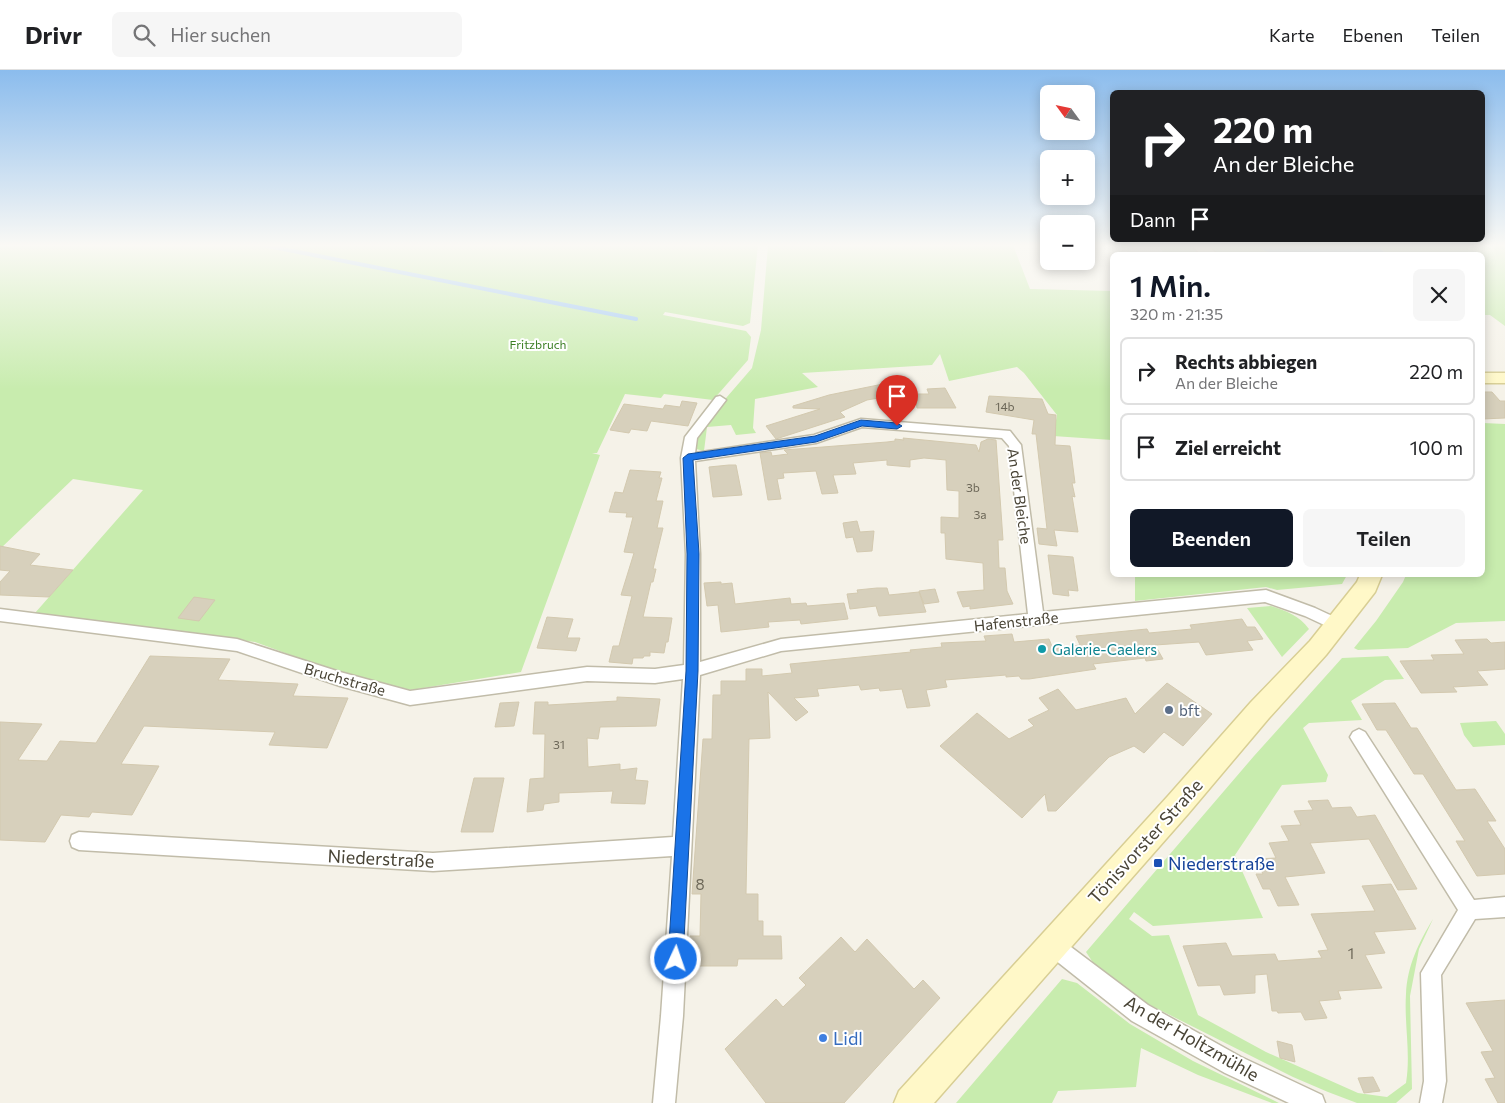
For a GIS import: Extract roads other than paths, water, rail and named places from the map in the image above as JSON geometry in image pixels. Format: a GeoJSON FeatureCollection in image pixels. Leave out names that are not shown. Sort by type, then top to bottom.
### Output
{"type":"FeatureCollection","features":[{"type":"Feature","properties":{"kind":"main road"},"geometry":{"type":"LineString","coordinates":[[1485,378],[1505,378]]}},
{"type":"Feature","properties":{"kind":"main road","name":"Tönisvorster Straße"},"geometry":{"type":"LineString","coordinates":[[911,1103],[1337,625],[1367,586],[1370,577]]}},
{"type":"Feature","properties":{"kind":"street"},"geometry":{"type":"LineString","coordinates":[[664,1103],[692,671],[693,554],[688,458],[691,437],[720,400]]}},
{"type":"Feature","properties":{"kind":"street","name":"An der Bleiche"},"geometry":{"type":"LineString","coordinates":[[688,458],[816,439],[861,423],[1006,434],[1015,445],[1036,619]]}},
{"type":"Feature","properties":{"kind":"street","name":"Hafenstraße"},"geometry":{"type":"LineString","coordinates":[[692,671],[781,644],[1266,596],[1310,612],[1337,625]]}},
{"type":"Feature","properties":{"kind":"street","name":"Bruchstraße"},"geometry":{"type":"LineString","coordinates":[[0,615],[237,645],[340,679],[410,698],[587,674],[655,676],[692,671]]}},
{"type":"Feature","properties":{"kind":"street"},"geometry":{"type":"LineString","coordinates":[[1359,737],[1469,910]]}},
{"type":"Feature","properties":{"kind":"street","name":"Niederstraße"},"geometry":{"type":"LineString","coordinates":[[79,841],[433,862],[682,846]]}},
{"type":"Feature","properties":{"kind":"street"},"geometry":{"type":"LineString","coordinates":[[1469,910],[1505,906]]}},
{"type":"Feature","properties":{"kind":"street"},"geometry":{"type":"LineString","coordinates":[[1431,1103],[1435,1081],[1431,973],[1469,910]]}},
{"type":"Feature","properties":{"kind":"street","name":"An der Holtzmühle"},"geometry":{"type":"LineString","coordinates":[[1052,945],[1140,1013],[1233,1064],[1314,1103]]}},
{"type":"Feature","properties":{"kind":"waterway"},"geometry":{"type":"LineString","coordinates":[[506,293],[636,319]]}},
{"type":"Feature","properties":{"kind":"place","name":"Galerie-Caelers"},"geometry":{"type":"Point","coordinates":[1042,649]}},
{"type":"Feature","properties":{"kind":"place","name":"bft"},"geometry":{"type":"Point","coordinates":[1169,710]}},
{"type":"Feature","properties":{"kind":"place","name":"Niederstraße"},"geometry":{"type":"Point","coordinates":[1158,863]}},
{"type":"Feature","properties":{"kind":"place","name":"Lidl"},"geometry":{"type":"Point","coordinates":[823,1038]}},
{"type":"Feature","properties":{"kind":"park label","name":"Fritzbruch"},"geometry":{"type":"Point","coordinates":[538,344]}}]}
